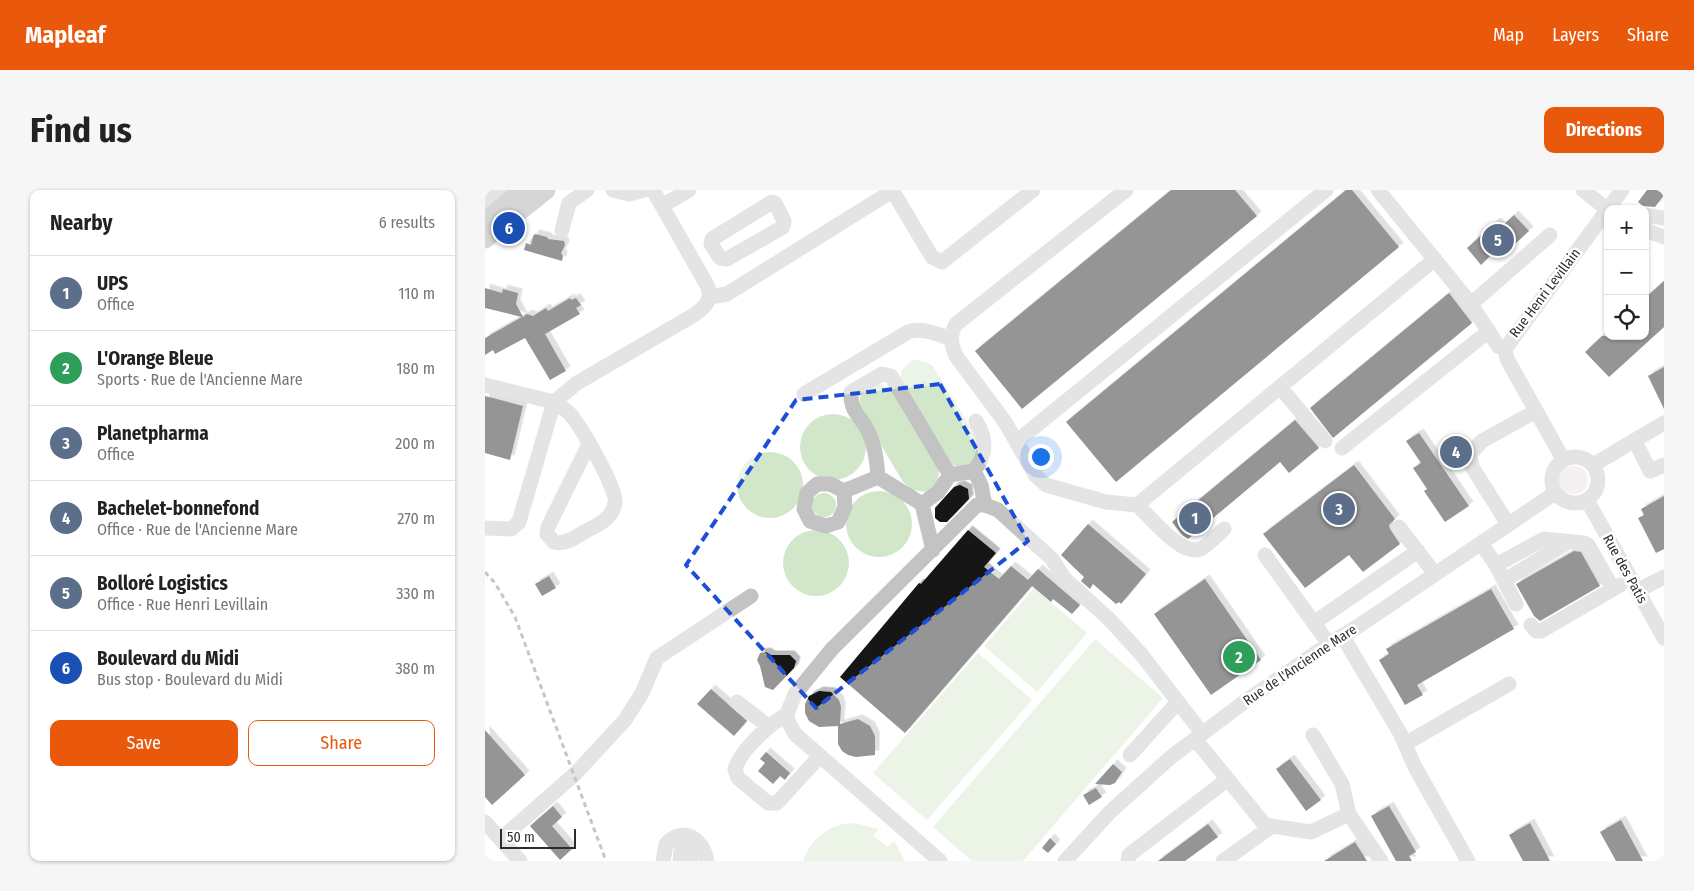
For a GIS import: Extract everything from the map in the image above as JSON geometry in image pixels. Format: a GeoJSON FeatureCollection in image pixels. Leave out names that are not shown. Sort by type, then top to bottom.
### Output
{"type":"FeatureCollection","features":[{"type":"Feature","properties":{"kind":"main road"},"geometry":{"type":"LineString","coordinates":[[485,221],[523,190]]}},
{"type":"Feature","properties":{"kind":"main road"},"geometry":{"type":"LineString","coordinates":[[485,240],[546,190]]}},
{"type":"Feature","properties":{"kind":"street"},"geometry":{"type":"LineString","coordinates":[[485,203],[502,190]]}},
{"type":"Feature","properties":{"kind":"street"},"geometry":{"type":"LineString","coordinates":[[561,230],[569,203],[587,190]]}},
{"type":"Feature","properties":{"kind":"street"},"geometry":{"type":"LineString","coordinates":[[613,190],[629,194],[644,190]]}},
{"type":"Feature","properties":{"kind":"street"},"geometry":{"type":"LineString","coordinates":[[485,528],[511,529],[519,522],[554,402],[577,383],[694,315],[707,305],[709,297],[708,287],[653,190]]}},
{"type":"Feature","properties":{"kind":"street"},"geometry":{"type":"LineString","coordinates":[[662,206],[689,190]]}},
{"type":"Feature","properties":{"kind":"street"},"geometry":{"type":"LineString","coordinates":[[709,297],[727,294],[893,190],[931,257],[942,262],[1033,190]]}},
{"type":"Feature","properties":{"kind":"street"},"geometry":{"type":"LineString","coordinates":[[1126,190],[956,324],[951,339],[956,356],[1005,422],[1036,476],[1046,485],[1107,502],[1137,505],[1172,539],[1191,550],[1201,549],[1224,529]]}},
{"type":"Feature","properties":{"kind":"street"},"geometry":{"type":"LineString","coordinates":[[1016,442],[1326,190]]}},
{"type":"Feature","properties":{"kind":"street"},"geometry":{"type":"LineString","coordinates":[[1583,190],[1604,206]]}},
{"type":"Feature","properties":{"kind":"street","name":"Rue Henri Levillain"},"geometry":{"type":"LineString","coordinates":[[1611,205],[1622,190]]}},
{"type":"Feature","properties":{"kind":"street"},"geometry":{"type":"LineString","coordinates":[[1379,191],[1471,304],[1498,346],[1505,349]]}},
{"type":"Feature","properties":{"kind":"street"},"geometry":{"type":"LineString","coordinates":[[772,202],[775,203],[785,221],[783,227],[727,259],[720,258],[716,253],[711,244],[712,238],[772,202]]}},
{"type":"Feature","properties":{"kind":"street","name":"Rue Henri Levillain"},"geometry":{"type":"LineString","coordinates":[[1563,459],[1507,359],[1505,349],[1604,214]]}},
{"type":"Feature","properties":{"kind":"street"},"geometry":{"type":"LineString","coordinates":[[1649,216],[1664,218]]}},
{"type":"Feature","properties":{"kind":"street"},"geometry":{"type":"LineString","coordinates":[[1649,231],[1664,237]]}},
{"type":"Feature","properties":{"kind":"street"},"geometry":{"type":"LineString","coordinates":[[1471,304],[1550,235]]}},
{"type":"Feature","properties":{"kind":"street"},"geometry":{"type":"LineString","coordinates":[[696,264],[716,253]]}},
{"type":"Feature","properties":{"kind":"street"},"geometry":{"type":"LineString","coordinates":[[1137,505],[1435,259]]}},
{"type":"Feature","properties":{"kind":"street"},"geometry":{"type":"LineString","coordinates":[[804,394],[908,332],[919,330],[932,332],[951,339]]}},
{"type":"Feature","properties":{"kind":"street"},"geometry":{"type":"LineString","coordinates":[[1343,448],[1489,331]]}},
{"type":"Feature","properties":{"kind":"street"},"geometry":{"type":"LineString","coordinates":[[878,477],[876,455],[868,430],[851,404],[851,392],[882,374],[891,376],[950,475]]}},
{"type":"Feature","properties":{"kind":"street"},"geometry":{"type":"LineString","coordinates":[[485,385],[554,402],[570,415],[589,444],[615,491],[615,504],[606,519],[567,542],[554,542],[547,534],[548,527],[589,444]]}},
{"type":"Feature","properties":{"kind":"street"},"geometry":{"type":"LineString","coordinates":[[1280,387],[1325,441]]}},
{"type":"Feature","properties":{"kind":"street"},"geometry":{"type":"LineString","coordinates":[[1508,524],[1472,466],[1470,454],[1481,441],[1536,411]]}},
{"type":"Feature","properties":{"kind":"street"},"geometry":{"type":"LineString","coordinates":[[922,504],[938,492],[950,475],[974,472],[981,462],[985,451],[983,432],[977,421]]}},
{"type":"Feature","properties":{"kind":"street"},"geometry":{"type":"LineString","coordinates":[[1593,465],[1664,424]]}},
{"type":"Feature","properties":{"kind":"street"},"geometry":{"type":"LineString","coordinates":[[1635,441],[1650,471],[1664,464]]}},
{"type":"Feature","properties":{"kind":"street"},"geometry":{"type":"LineString","coordinates":[[1576,456],[1589,461],[1593,465],[1597,471],[1598,484],[1592,496],[1587,500],[1570,503],[1555,493],[1551,482],[1552,472],[1563,459],[1576,456]]}},
{"type":"Feature","properties":{"kind":"street"},"geometry":{"type":"LineString","coordinates":[[974,472],[981,485],[985,505]]}},
{"type":"Feature","properties":{"kind":"street"},"geometry":{"type":"LineString","coordinates":[[844,491],[878,477]]}},
{"type":"Feature","properties":{"kind":"street"},"geometry":{"type":"LineString","coordinates":[[878,477],[922,504],[933,550]]}},
{"type":"Feature","properties":{"kind":"street","name":"Rue de l'Ancienne Mare"},"geometry":{"type":"LineString","coordinates":[[1065,861],[1110,812],[1171,757],[1336,640],[1555,493]]}},
{"type":"Feature","properties":{"kind":"street","name":"Rue des Patis"},"geometry":{"type":"LineString","coordinates":[[1587,500],[1664,638]]}},
{"type":"Feature","properties":{"kind":"street"},"geometry":{"type":"LineString","coordinates":[[941,861],[790,728],[787,714],[795,694],[832,649],[933,550],[970,510],[977,506],[985,505],[998,510],[1052,559],[1064,578],[1110,620],[1141,654],[1177,703],[1228,779],[1265,825],[1311,832],[1349,814]]}},
{"type":"Feature","properties":{"kind":"street"},"geometry":{"type":"LineString","coordinates":[[1399,527],[1435,574]]}},
{"type":"Feature","properties":{"kind":"street"},"geometry":{"type":"LineString","coordinates":[[1496,565],[1540,540],[1584,543],[1588,545],[1613,590]]}},
{"type":"Feature","properties":{"kind":"street"},"geometry":{"type":"LineString","coordinates":[[1481,542],[1505,580],[1516,604]]}},
{"type":"Feature","properties":{"kind":"street"},"geometry":{"type":"LineString","coordinates":[[1505,580],[1568,542]]}},
{"type":"Feature","properties":{"kind":"street"},"geometry":{"type":"LineString","coordinates":[[1315,622],[1417,551]]}},
{"type":"Feature","properties":{"kind":"street"},"geometry":{"type":"LineString","coordinates":[[1265,555],[1315,622],[1336,640],[1405,744],[1415,767],[1468,861]]}},
{"type":"Feature","properties":{"kind":"street"},"geometry":{"type":"LineString","coordinates":[[1531,625],[1536,632],[1541,632],[1613,590],[1664,576]]}},
{"type":"Feature","properties":{"kind":"street"},"geometry":{"type":"LineString","coordinates":[[501,839],[575,774],[625,720],[642,693],[657,658],[751,596]]}},
{"type":"Feature","properties":{"kind":"street"},"geometry":{"type":"LineString","coordinates":[[1342,605],[1357,627]]}},
{"type":"Feature","properties":{"kind":"street"},"geometry":{"type":"LineString","coordinates":[[1405,744],[1509,684]]}},
{"type":"Feature","properties":{"kind":"street"},"geometry":{"type":"LineString","coordinates":[[737,702],[769,726]]}},
{"type":"Feature","properties":{"kind":"street"},"geometry":{"type":"LineString","coordinates":[[1130,755],[1177,703]]}},
{"type":"Feature","properties":{"kind":"street"},"geometry":{"type":"LineString","coordinates":[[787,714],[769,726],[740,757],[735,769],[738,778],[768,803],[781,801],[820,756]]}},
{"type":"Feature","properties":{"kind":"street"},"geometry":{"type":"LineString","coordinates":[[1313,735],[1342,784],[1349,814],[1381,861]]}},
{"type":"Feature","properties":{"kind":"street"},"geometry":{"type":"LineString","coordinates":[[1128,861],[1129,855],[1228,779]]}},
{"type":"Feature","properties":{"kind":"street"},"geometry":{"type":"LineString","coordinates":[[485,822],[520,861]]}},
{"type":"Feature","properties":{"kind":"street"},"geometry":{"type":"LineString","coordinates":[[1223,861],[1272,826]]}},
{"type":"Feature","properties":{"kind":"street"},"geometry":{"type":"LineString","coordinates":[[663,861],[666,844],[677,835],[697,839],[705,851],[707,861]]}},
{"type":"Feature","properties":{"kind":"street"},"geometry":{"type":"LineString","coordinates":[[680,861],[681,850],[686,847],[690,850],[691,861]]}},
{"type":"Feature","properties":{"kind":"highlighted area"},"geometry":{"type":"Polygon","coordinates":[[[940,384],[1028,541],[816,708],[686,565],[796,400],[940,384]]]}},
{"type":"Feature","properties":{"kind":"shaded area"},"geometry":{"type":"Polygon","coordinates":[[[912,360],[919,360],[932,365],[979,441],[974,463],[959,467],[953,465],[900,381],[902,370],[912,360]]]}},
{"type":"Feature","properties":{"kind":"shaded area"},"geometry":{"type":"Polygon","coordinates":[[[879,384],[891,389],[938,466],[939,475],[937,481],[926,492],[912,490],[903,482],[862,413],[859,406],[861,394],[879,384]]]}},
{"type":"Feature","properties":{"kind":"shaded area"},"geometry":{"type":"Polygon","coordinates":[[[827,414],[839,414],[851,419],[861,429],[866,441],[864,460],[851,475],[839,480],[827,480],[815,475],[805,465],[800,453],[800,441],[805,429],[815,419],[827,414]]]}},
{"type":"Feature","properties":{"kind":"shaded area"},"geometry":{"type":"Polygon","coordinates":[[[764,452],[776,452],[794,461],[801,472],[803,485],[801,498],[794,509],[783,516],[764,518],[751,513],[742,504],[737,491],[737,479],[742,466],[751,457],[764,452]]]}},
{"type":"Feature","properties":{"kind":"shaded area"},"geometry":{"type":"Polygon","coordinates":[[[1574,466],[1584,470],[1588,480],[1584,490],[1574,494],[1564,490],[1560,480],[1564,470],[1574,466]]]}},
{"type":"Feature","properties":{"kind":"shaded area"},"geometry":{"type":"Polygon","coordinates":[[[873,491],[885,491],[903,500],[910,511],[912,524],[910,537],[903,548],[892,555],[873,557],[860,552],[851,543],[846,530],[846,518],[851,505],[860,496],[873,491]]]}},
{"type":"Feature","properties":{"kind":"shaded area"},"geometry":{"type":"Polygon","coordinates":[[[824,493],[829,494],[835,500],[835,510],[829,516],[824,517],[819,516],[813,510],[812,505],[813,500],[819,494],[824,493]]]}},
{"type":"Feature","properties":{"kind":"shaded area"},"geometry":{"type":"Polygon","coordinates":[[[810,530],[822,530],[840,539],[847,550],[849,563],[847,576],[840,587],[829,594],[810,596],[797,591],[788,582],[783,569],[783,557],[788,544],[797,535],[810,530]]]}},
{"type":"Feature","properties":{"kind":"shaded area"},"geometry":{"type":"Polygon","coordinates":[[[1034,588],[1087,633],[1037,692],[984,646],[1034,588]]]}},
{"type":"Feature","properties":{"kind":"shaded area"},"geometry":{"type":"Polygon","coordinates":[[[1095,639],[1163,698],[1023,861],[972,861],[933,827],[1095,639]]]}},
{"type":"Feature","properties":{"kind":"shaded area"},"geometry":{"type":"Polygon","coordinates":[[[978,653],[1032,700],[927,820],[873,773],[978,653]]]}},
{"type":"Feature","properties":{"kind":"shaded area"},"geometry":{"type":"Polygon","coordinates":[[[852,823],[879,829],[873,836],[888,847],[894,841],[905,861],[803,861],[806,853],[822,834],[836,826],[852,823]]]}},
{"type":"Feature","properties":{"kind":"building"},"geometry":{"type":"Polygon","coordinates":[[[1171,190],[1235,190],[1257,216],[1022,409],[975,351],[1171,190]]]}},
{"type":"Feature","properties":{"kind":"building"},"geometry":{"type":"Polygon","coordinates":[[[1346,190],[1352,190],[1399,247],[1116,482],[1066,422],[1346,190]]]}},
{"type":"Feature","properties":{"kind":"building"},"geometry":{"type":"Polygon","coordinates":[[[1647,190],[1664,190],[1664,195],[1655,207],[1642,205],[1638,202],[1647,190]]]}},
{"type":"Feature","properties":{"kind":"building"},"geometry":{"type":"Polygon","coordinates":[[[1514,215],[1529,231],[1501,257],[1495,251],[1481,265],[1467,248],[1496,222],[1501,227],[1514,215]]]}},
{"type":"Feature","properties":{"kind":"building"},"geometry":{"type":"Polygon","coordinates":[[[535,234],[547,237],[548,239],[564,241],[565,245],[561,253],[563,256],[562,261],[524,250],[526,243],[531,245],[535,234]]]}},
{"type":"Feature","properties":{"kind":"building"},"geometry":{"type":"Polygon","coordinates":[[[1664,281],[1664,327],[1609,377],[1585,352],[1602,336],[1604,336],[1604,340],[1649,340],[1649,294],[1664,281]]]}},
{"type":"Feature","properties":{"kind":"building"},"geometry":{"type":"Polygon","coordinates":[[[485,288],[502,293],[503,289],[518,293],[516,304],[523,317],[527,314],[533,316],[546,308],[548,311],[570,298],[571,300],[576,298],[581,305],[576,308],[580,314],[545,334],[566,371],[550,380],[525,338],[495,354],[493,350],[485,355],[485,338],[522,317],[485,308],[485,288]]]}},
{"type":"Feature","properties":{"kind":"building"},"geometry":{"type":"Polygon","coordinates":[[[1449,293],[1472,323],[1333,438],[1310,408],[1449,293]]]}},
{"type":"Feature","properties":{"kind":"building"},"geometry":{"type":"Polygon","coordinates":[[[1664,367],[1664,409],[1648,376],[1664,367]]]}},
{"type":"Feature","properties":{"kind":"building"},"geometry":{"type":"Polygon","coordinates":[[[485,396],[523,406],[510,460],[485,453],[485,396]]]}},
{"type":"Feature","properties":{"kind":"building"},"geometry":{"type":"Polygon","coordinates":[[[1295,420],[1319,448],[1289,473],[1280,462],[1188,539],[1182,535],[1172,522],[1295,420]]]}},
{"type":"Feature","properties":{"kind":"building"},"geometry":{"type":"Polygon","coordinates":[[[1419,433],[1469,506],[1445,522],[1424,491],[1427,489],[1413,468],[1421,463],[1406,441],[1419,433]]]}},
{"type":"Feature","properties":{"kind":"building"},"geometry":{"type":"Polygon","coordinates":[[[1354,465],[1395,519],[1389,525],[1400,544],[1363,572],[1349,555],[1305,588],[1263,534],[1354,465]]]}},
{"type":"Feature","properties":{"kind":"building"},"geometry":{"type":"Polygon","coordinates":[[[960,485],[968,489],[969,499],[947,522],[940,522],[935,518],[935,508],[954,487],[960,485]]]}},
{"type":"Feature","properties":{"kind":"building"},"geometry":{"type":"Polygon","coordinates":[[[1664,496],[1664,549],[1656,553],[1638,518],[1644,515],[1641,509],[1664,496]]]}},
{"type":"Feature","properties":{"kind":"building"},"geometry":{"type":"Polygon","coordinates":[[[1088,524],[1146,574],[1121,604],[1119,602],[1116,604],[1093,584],[1090,589],[1081,581],[1084,577],[1061,555],[1088,524]]]}},
{"type":"Feature","properties":{"kind":"building"},"geometry":{"type":"Polygon","coordinates":[[[968,530],[996,553],[984,567],[999,579],[1011,566],[1028,580],[1038,569],[1080,605],[1072,614],[1053,599],[1051,602],[1032,586],[905,733],[840,677],[919,583],[921,584],[968,530]]]}},
{"type":"Feature","properties":{"kind":"building"},"geometry":{"type":"Polygon","coordinates":[[[1574,551],[1581,552],[1600,586],[1540,621],[1534,616],[1516,584],[1574,551]]]}},
{"type":"Feature","properties":{"kind":"building"},"geometry":{"type":"Polygon","coordinates":[[[549,576],[556,588],[542,596],[535,584],[549,576]]]}},
{"type":"Feature","properties":{"kind":"building"},"geometry":{"type":"Polygon","coordinates":[[[1205,579],[1261,660],[1211,695],[1154,614],[1205,579]]]}},
{"type":"Feature","properties":{"kind":"building"},"geometry":{"type":"Polygon","coordinates":[[[1491,589],[1514,629],[1417,685],[1423,695],[1405,705],[1379,660],[1389,654],[1386,649],[1491,589]]]}},
{"type":"Feature","properties":{"kind":"building"},"geometry":{"type":"Polygon","coordinates":[[[766,652],[771,655],[790,655],[796,661],[794,668],[773,690],[765,687],[757,660],[760,653],[766,652]]]}},
{"type":"Feature","properties":{"kind":"building"},"geometry":{"type":"Polygon","coordinates":[[[711,689],[747,721],[734,736],[697,704],[711,689]]]}},
{"type":"Feature","properties":{"kind":"building"},"geometry":{"type":"Polygon","coordinates":[[[819,691],[831,692],[839,700],[841,707],[840,724],[858,719],[870,726],[875,736],[875,755],[856,757],[848,755],[842,751],[838,744],[838,726],[819,727],[809,721],[805,713],[805,704],[809,696],[819,691]]]}},
{"type":"Feature","properties":{"kind":"building"},"geometry":{"type":"Polygon","coordinates":[[[485,730],[525,775],[492,805],[485,797],[485,730]]]}},
{"type":"Feature","properties":{"kind":"building"},"geometry":{"type":"Polygon","coordinates":[[[766,752],[790,773],[785,780],[780,776],[773,784],[758,771],[765,763],[760,759],[766,752]]]}},
{"type":"Feature","properties":{"kind":"building"},"geometry":{"type":"Polygon","coordinates":[[[1290,759],[1321,800],[1306,811],[1276,769],[1290,759]]]}},
{"type":"Feature","properties":{"kind":"building"},"geometry":{"type":"Polygon","coordinates":[[[1113,764],[1122,772],[1115,783],[1110,785],[1095,784],[1113,764]]]}},
{"type":"Feature","properties":{"kind":"building"},"geometry":{"type":"Polygon","coordinates":[[[1096,788],[1102,797],[1089,805],[1083,795],[1096,788]]]}},
{"type":"Feature","properties":{"kind":"building"},"geometry":{"type":"Polygon","coordinates":[[[553,806],[562,817],[552,826],[572,849],[560,860],[530,826],[553,806]]]}},
{"type":"Feature","properties":{"kind":"building"},"geometry":{"type":"Polygon","coordinates":[[[1389,806],[1416,852],[1409,856],[1412,861],[1396,861],[1371,816],[1389,806]]]}},
{"type":"Feature","properties":{"kind":"building"},"geometry":{"type":"Polygon","coordinates":[[[1621,820],[1643,861],[1616,861],[1600,832],[1621,820]]]}},
{"type":"Feature","properties":{"kind":"building"},"geometry":{"type":"Polygon","coordinates":[[[1530,823],[1550,861],[1523,861],[1509,835],[1530,823]]]}},
{"type":"Feature","properties":{"kind":"building"},"geometry":{"type":"Polygon","coordinates":[[[1208,824],[1218,837],[1185,861],[1158,861],[1208,824]]]}},
{"type":"Feature","properties":{"kind":"building"},"geometry":{"type":"Polygon","coordinates":[[[1050,838],[1056,844],[1048,853],[1042,848],[1050,838]]]}},
{"type":"Feature","properties":{"kind":"building"},"geometry":{"type":"Polygon","coordinates":[[[1355,842],[1367,861],[1324,861],[1355,842]]]}},
{"type":"Feature","properties":{"kind":"railway"},"geometry":{"type":"LineString","coordinates":[[485,572],[495,583],[515,617],[606,861]]}},
{"type":"Feature","properties":{"kind":"place","name":"Boulevard du Midi"},"geometry":{"type":"Point","coordinates":[509,228]}},
{"type":"Feature","properties":{"kind":"place","name":"Bolloré Logistics"},"geometry":{"type":"Point","coordinates":[1498,240]}},
{"type":"Feature","properties":{"kind":"place","name":"Bachelet-bonnefond"},"geometry":{"type":"Point","coordinates":[1456,452]}},
{"type":"Feature","properties":{"kind":"place","name":"Planetpharma"},"geometry":{"type":"Point","coordinates":[1339,509]}},
{"type":"Feature","properties":{"kind":"place","name":"UPS"},"geometry":{"type":"Point","coordinates":[1195,518]}},
{"type":"Feature","properties":{"kind":"place","name":"L'Orange Bleue"},"geometry":{"type":"Point","coordinates":[1239,657]}}]}
